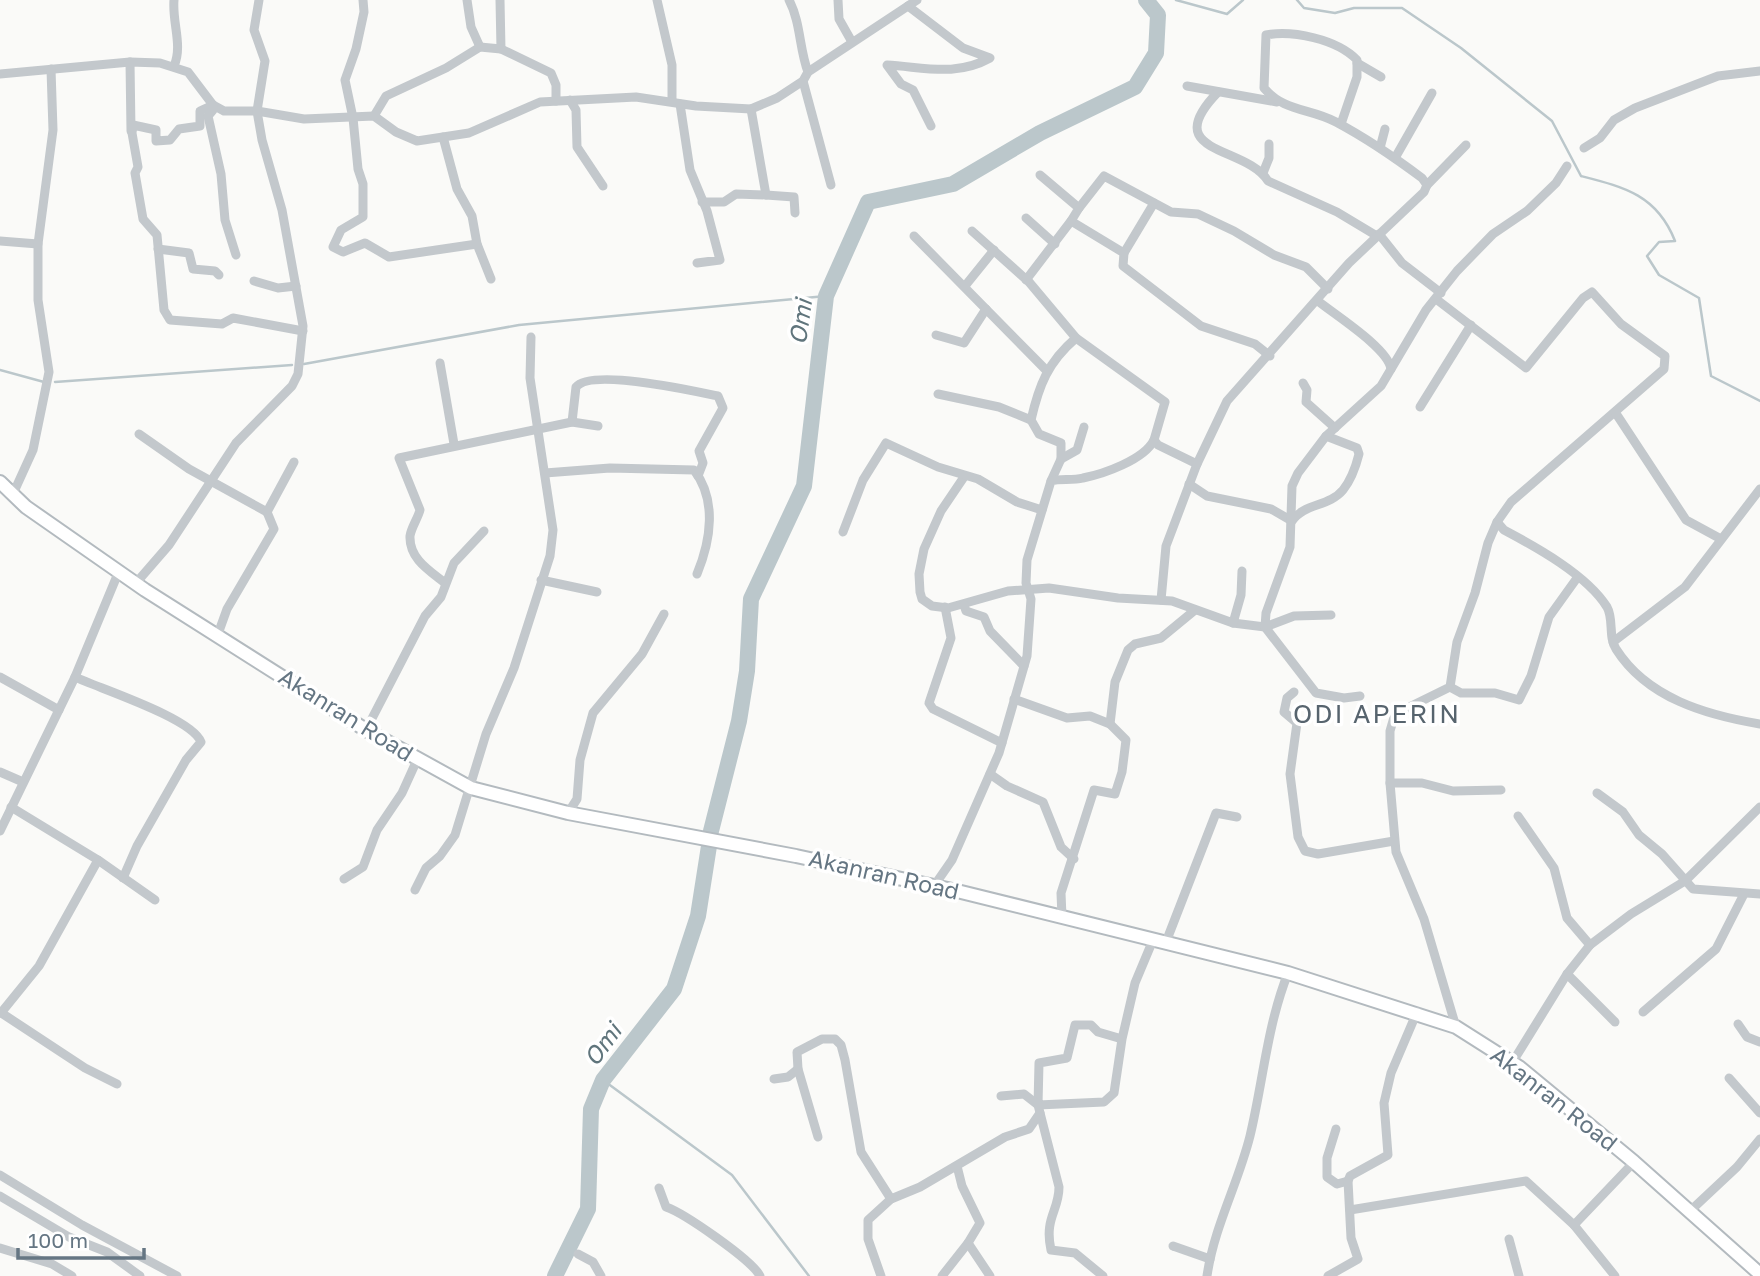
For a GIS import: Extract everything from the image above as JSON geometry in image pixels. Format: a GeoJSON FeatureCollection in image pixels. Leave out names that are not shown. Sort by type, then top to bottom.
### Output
{"type":"FeatureCollection","features":[{"type":"Feature","properties":{"kind":"main road","name":"Akanran Road"},"geometry":{"type":"LineString","coordinates":[[0,482],[26,507],[136,583],[366,730],[417,761],[471,788],[568,813],[784,853],[1062,917],[1288,973],[1417,1012],[1456,1027],[1512,1063],[1634,1162],[1760,1274]]}},
{"type":"Feature","properties":{"kind":"street"},"geometry":{"type":"LineString","coordinates":[[174,0],[172,13],[179,54],[174,66]]}},
{"type":"Feature","properties":{"kind":"street"},"geometry":{"type":"LineString","coordinates":[[136,583],[169,545],[246,430],[292,386],[298,374],[303,331],[296,285],[257,110],[265,61],[254,30],[260,0]]}},
{"type":"Feature","properties":{"kind":"street"},"geometry":{"type":"LineString","coordinates":[[363,0],[364,12],[356,49],[345,80],[353,118],[358,169],[363,184],[363,217],[341,230],[333,247],[343,252],[365,243],[389,257],[477,244]]}},
{"type":"Feature","properties":{"kind":"street"},"geometry":{"type":"LineString","coordinates":[[467,0],[471,27],[480,47]]}},
{"type":"Feature","properties":{"kind":"street"},"geometry":{"type":"LineString","coordinates":[[500,0],[501,49]]}},
{"type":"Feature","properties":{"kind":"street"},"geometry":{"type":"LineString","coordinates":[[657,0],[690,170],[720,260],[697,263]]}},
{"type":"Feature","properties":{"kind":"street"},"geometry":{"type":"LineString","coordinates":[[789,0],[797,19],[801,52],[808,72]]}},
{"type":"Feature","properties":{"kind":"street"},"geometry":{"type":"LineString","coordinates":[[838,0],[839,19],[852,42]]}},
{"type":"Feature","properties":{"kind":"street"},"geometry":{"type":"LineString","coordinates":[[0,74],[130,62],[174,66],[188,72],[213,105],[224,111],[257,110],[304,119],[374,116],[396,132],[417,141],[469,133],[540,102],[614,96],[751,108],[777,98],[803,81],[808,72],[917,0]]}},
{"type":"Feature","properties":{"kind":"street"},"geometry":{"type":"LineString","coordinates":[[908,6],[963,48],[990,58],[965,69],[939,72],[922,67],[887,65],[901,84],[913,90],[932,126]]}},
{"type":"Feature","properties":{"kind":"street"},"geometry":{"type":"LineString","coordinates":[[1279,103],[1264,88],[1266,35],[1281,32],[1318,40],[1350,53],[1357,63],[1381,77]]}},
{"type":"Feature","properties":{"kind":"street"},"geometry":{"type":"LineString","coordinates":[[374,116],[386,96],[446,68],[480,47],[501,49],[551,73],[556,85],[556,101]]}},
{"type":"Feature","properties":{"kind":"street"},"geometry":{"type":"LineString","coordinates":[[130,62],[132,133],[143,219],[157,235],[161,297],[170,320],[222,324],[233,318],[303,331]]}},
{"type":"Feature","properties":{"kind":"street"},"geometry":{"type":"LineString","coordinates":[[1341,124],[1357,77],[1357,63]]}},
{"type":"Feature","properties":{"kind":"street"},"geometry":{"type":"LineString","coordinates":[[13,494],[33,450],[49,372],[46,343],[39,321],[38,244],[53,130],[51,69]]}},
{"type":"Feature","properties":{"kind":"street"},"geometry":{"type":"LineString","coordinates":[[1584,148],[1600,138],[1614,120],[1635,108],[1718,76],[1760,71]]}},
{"type":"Feature","properties":{"kind":"street"},"geometry":{"type":"LineString","coordinates":[[803,81],[831,185]]}},
{"type":"Feature","properties":{"kind":"street"},"geometry":{"type":"LineString","coordinates":[[1187,86],[1279,103],[1341,124],[1395,158],[1427,185]]}},
{"type":"Feature","properties":{"kind":"street"},"geometry":{"type":"LineString","coordinates":[[1218,92],[1201,110],[1195,123],[1199,137],[1224,154],[1263,173],[1268,181],[1337,212],[1378,235],[1402,263],[1438,296],[1526,368],[1591,292],[1621,324],[1664,356],[1664,369],[1511,502],[1497,522],[1457,642],[1450,687]]}},
{"type":"Feature","properties":{"kind":"street"},"geometry":{"type":"LineString","coordinates":[[1395,158],[1432,93]]}},
{"type":"Feature","properties":{"kind":"street"},"geometry":{"type":"LineString","coordinates":[[570,100],[578,118],[577,146],[603,186]]}},
{"type":"Feature","properties":{"kind":"street"},"geometry":{"type":"LineString","coordinates":[[132,133],[133,125],[146,126],[156,130],[156,141],[170,140],[179,129],[200,126],[200,111],[213,105]]}},
{"type":"Feature","properties":{"kind":"street"},"geometry":{"type":"LineString","coordinates":[[213,105],[208,116],[221,174],[225,220],[236,255]]}},
{"type":"Feature","properties":{"kind":"street"},"geometry":{"type":"LineString","coordinates":[[751,108],[766,195]]}},
{"type":"Feature","properties":{"kind":"street"},"geometry":{"type":"LineString","coordinates":[[1380,148],[1385,129]]}},
{"type":"Feature","properties":{"kind":"street"},"geometry":{"type":"LineString","coordinates":[[443,137],[457,188],[472,216],[477,244],[491,279]]}},
{"type":"Feature","properties":{"kind":"street"},"geometry":{"type":"LineString","coordinates":[[1263,173],[1269,158],[1269,144]]}},
{"type":"Feature","properties":{"kind":"street"},"geometry":{"type":"LineString","coordinates":[[1161,600],[1166,546],[1197,464],[1227,401],[1270,356],[1298,320],[1318,302],[1378,235],[1424,192],[1427,185],[1466,145]]}},
{"type":"Feature","properties":{"kind":"street"},"geometry":{"type":"LineString","coordinates":[[1360,696],[1344,698],[1316,693],[1265,628],[1266,613],[1290,547],[1292,486],[1326,436],[1369,399],[1391,369],[1426,310],[1457,271],[1493,234],[1527,211],[1556,183],[1567,166]]}},
{"type":"Feature","properties":{"kind":"street"},"geometry":{"type":"LineString","coordinates":[[1040,175],[1079,208]]}},
{"type":"Feature","properties":{"kind":"street"},"geometry":{"type":"LineString","coordinates":[[1026,280],[1104,176],[1176,213],[1198,214],[1234,231],[1275,256],[1306,267],[1328,289]]}},
{"type":"Feature","properties":{"kind":"street"},"geometry":{"type":"LineString","coordinates":[[702,202],[724,202],[736,194],[794,197],[795,213]]}},
{"type":"Feature","properties":{"kind":"street"},"geometry":{"type":"LineString","coordinates":[[1154,203],[1124,253],[1122,266],[1201,326],[1255,344],[1270,356]]}},
{"type":"Feature","properties":{"kind":"street"},"geometry":{"type":"LineString","coordinates":[[1026,218],[1055,244]]}},
{"type":"Feature","properties":{"kind":"street"},"geometry":{"type":"LineString","coordinates":[[1071,221],[1124,253]]}},
{"type":"Feature","properties":{"kind":"street"},"geometry":{"type":"LineString","coordinates":[[972,231],[1026,280],[1076,338],[1165,402],[1154,440],[1136,457],[1076,480],[1051,481]]}},
{"type":"Feature","properties":{"kind":"street"},"geometry":{"type":"LineString","coordinates":[[914,236],[1046,370]]}},
{"type":"Feature","properties":{"kind":"street"},"geometry":{"type":"LineString","coordinates":[[0,242],[38,244]]}},
{"type":"Feature","properties":{"kind":"street"},"geometry":{"type":"LineString","coordinates":[[158,249],[189,253],[193,269],[215,271],[219,275]]}},
{"type":"Feature","properties":{"kind":"street"},"geometry":{"type":"LineString","coordinates":[[965,286],[993,250]]}},
{"type":"Feature","properties":{"kind":"street"},"geometry":{"type":"LineString","coordinates":[[254,281],[261,286],[278,288],[296,285]]}},
{"type":"Feature","properties":{"kind":"street"},"geometry":{"type":"LineString","coordinates":[[1318,302],[1367,339],[1390,363],[1391,369]]}},
{"type":"Feature","properties":{"kind":"street"},"geometry":{"type":"LineString","coordinates":[[936,335],[964,343],[986,309]]}},
{"type":"Feature","properties":{"kind":"street"},"geometry":{"type":"LineString","coordinates":[[1419,407],[1471,325]]}},
{"type":"Feature","properties":{"kind":"street"},"geometry":{"type":"LineString","coordinates":[[415,890],[426,869],[455,835],[486,734],[514,668],[552,546],[545,473],[530,378],[531,337]]}},
{"type":"Feature","properties":{"kind":"street"},"geometry":{"type":"LineString","coordinates":[[1031,421],[1046,370],[1056,355],[1076,338]]}},
{"type":"Feature","properties":{"kind":"street"},"geometry":{"type":"LineString","coordinates":[[440,363],[454,444]]}},
{"type":"Feature","properties":{"kind":"street"},"geometry":{"type":"LineString","coordinates":[[572,422],[576,387],[587,380],[660,384],[718,396],[723,408],[699,451],[703,463],[698,475]]}},
{"type":"Feature","properties":{"kind":"street"},"geometry":{"type":"LineString","coordinates":[[1303,383],[1307,390],[1306,402],[1335,428]]}},
{"type":"Feature","properties":{"kind":"street"},"geometry":{"type":"LineString","coordinates":[[934,886],[953,860],[1002,743],[1024,666],[1030,610],[1027,560],[1051,481],[1061,459],[1060,443],[1039,434],[1031,421],[999,407],[938,394]]}},
{"type":"Feature","properties":{"kind":"street"},"geometry":{"type":"LineString","coordinates":[[1615,412],[1686,520],[1721,539]]}},
{"type":"Feature","properties":{"kind":"street"},"geometry":{"type":"LineString","coordinates":[[445,583],[424,569],[415,552],[410,536],[420,510],[398,458],[454,444],[572,422],[598,426]]}},
{"type":"Feature","properties":{"kind":"street"},"geometry":{"type":"LineString","coordinates":[[1061,459],[1077,450],[1084,427]]}},
{"type":"Feature","properties":{"kind":"street"},"geometry":{"type":"LineString","coordinates":[[139,434],[211,482],[267,512],[274,529],[227,610],[218,634]]}},
{"type":"Feature","properties":{"kind":"street"},"geometry":{"type":"LineString","coordinates":[[1292,521],[1299,511],[1342,492],[1356,465],[1359,454],[1357,448],[1326,436]]}},
{"type":"Feature","properties":{"kind":"street"},"geometry":{"type":"LineString","coordinates":[[1154,440],[1197,464]]}},
{"type":"Feature","properties":{"kind":"street"},"geometry":{"type":"LineString","coordinates":[[843,532],[863,480],[886,443],[964,477],[978,480],[1017,502],[1042,510]]}},
{"type":"Feature","properties":{"kind":"street"},"geometry":{"type":"LineString","coordinates":[[267,512],[294,462]]}},
{"type":"Feature","properties":{"kind":"street"},"geometry":{"type":"LineString","coordinates":[[545,473],[658,467],[694,470],[706,491],[709,514],[704,556],[697,574]]}},
{"type":"Feature","properties":{"kind":"street"},"geometry":{"type":"LineString","coordinates":[[964,477],[941,511],[924,549],[919,574],[922,599],[932,606],[964,605],[1008,591],[1029,589],[1161,600],[1233,623],[1265,628],[1294,616],[1331,615]]}},
{"type":"Feature","properties":{"kind":"street"},"geometry":{"type":"LineString","coordinates":[[1189,484],[1206,496],[1271,509],[1292,521]]}},
{"type":"Feature","properties":{"kind":"street"},"geometry":{"type":"LineString","coordinates":[[1613,642],[1685,587],[1760,489]]}},
{"type":"Feature","properties":{"kind":"street"},"geometry":{"type":"LineString","coordinates":[[1497,522],[1577,578],[1608,608],[1613,642],[1636,671],[1667,698],[1760,723]]}},
{"type":"Feature","properties":{"kind":"street"},"geometry":{"type":"LineString","coordinates":[[366,730],[425,617],[441,597],[454,563],[484,531]]}},
{"type":"Feature","properties":{"kind":"street"},"geometry":{"type":"LineString","coordinates":[[0,831],[75,677],[119,571]]}},
{"type":"Feature","properties":{"kind":"street"},"geometry":{"type":"LineString","coordinates":[[1233,623],[1241,595],[1242,571]]}},
{"type":"Feature","properties":{"kind":"street"},"geometry":{"type":"LineString","coordinates":[[1450,687],[1461,693],[1495,693],[1520,699],[1531,676],[1549,617],[1577,578]]}},
{"type":"Feature","properties":{"kind":"street"},"geometry":{"type":"LineString","coordinates":[[541,580],[597,592]]}},
{"type":"Feature","properties":{"kind":"street"},"geometry":{"type":"LineString","coordinates":[[964,605],[966,611],[984,617],[990,631],[1024,666]]}},
{"type":"Feature","properties":{"kind":"street"},"geometry":{"type":"LineString","coordinates":[[945,607],[951,638],[929,703],[933,709],[1002,743]]}},
{"type":"Feature","properties":{"kind":"street"},"geometry":{"type":"LineString","coordinates":[[1110,723],[1115,682],[1128,650],[1135,644],[1161,638],[1195,610]]}},
{"type":"Feature","properties":{"kind":"street"},"geometry":{"type":"LineString","coordinates":[[568,813],[577,799],[580,760],[593,713],[642,654],[664,614]]}},
{"type":"Feature","properties":{"kind":"street"},"geometry":{"type":"LineString","coordinates":[[0,677],[59,710]]}},
{"type":"Feature","properties":{"kind":"street"},"geometry":{"type":"LineString","coordinates":[[75,677],[155,709],[193,731],[201,743],[186,760],[137,846],[123,877]]}},
{"type":"Feature","properties":{"kind":"street"},"geometry":{"type":"LineString","coordinates":[[1450,687],[1395,714],[1390,733],[1390,783],[1394,841],[1424,919],[1456,1027]]}},
{"type":"Feature","properties":{"kind":"street"},"geometry":{"type":"LineString","coordinates":[[1294,692],[1287,698],[1284,712],[1297,723],[1290,774],[1298,837],[1306,851],[1318,854],[1394,841]]}},
{"type":"Feature","properties":{"kind":"street"},"geometry":{"type":"LineString","coordinates":[[1014,699],[1059,716],[1090,716],[1110,723],[1126,740],[1122,772],[1115,794],[1094,790],[1061,893],[1062,917]]}},
{"type":"Feature","properties":{"kind":"street"},"geometry":{"type":"LineString","coordinates":[[344,879],[363,867],[377,830],[402,793],[417,761]]}},
{"type":"Feature","properties":{"kind":"street"},"geometry":{"type":"LineString","coordinates":[[0,772],[23,782]]}},
{"type":"Feature","properties":{"kind":"street"},"geometry":{"type":"LineString","coordinates":[[990,775],[1043,802],[1062,848],[1074,859]]}},
{"type":"Feature","properties":{"kind":"street"},"geometry":{"type":"LineString","coordinates":[[1390,783],[1422,783],[1453,791],[1502,790]]}},
{"type":"Feature","properties":{"kind":"street"},"geometry":{"type":"LineString","coordinates":[[1597,793],[1623,812],[1639,835],[1662,854],[1693,889],[1760,894]]}},
{"type":"Feature","properties":{"kind":"street"},"geometry":{"type":"LineString","coordinates":[[11,807],[98,860],[155,900]]}},
{"type":"Feature","properties":{"kind":"street"},"geometry":{"type":"LineString","coordinates":[[1512,1063],[1567,974],[1590,945],[1631,914],[1685,881],[1760,807]]}},
{"type":"Feature","properties":{"kind":"street"},"geometry":{"type":"LineString","coordinates":[[1039,1109],[1104,1102],[1114,1093],[1122,1039],[1135,983],[1160,941],[1216,813],[1237,817]]}},
{"type":"Feature","properties":{"kind":"street"},"geometry":{"type":"LineString","coordinates":[[1518,816],[1554,868],[1567,918],[1590,945]]}},
{"type":"Feature","properties":{"kind":"street"},"geometry":{"type":"LineString","coordinates":[[98,860],[39,966],[1,1013],[85,1069],[117,1084]]}},
{"type":"Feature","properties":{"kind":"street"},"geometry":{"type":"LineString","coordinates":[[1643,1012],[1716,949],[1744,894]]}},
{"type":"Feature","properties":{"kind":"street"},"geometry":{"type":"LineString","coordinates":[[1207,1276],[1210,1259],[1250,1137],[1272,1019],[1288,973]]}},
{"type":"Feature","properties":{"kind":"street"},"geometry":{"type":"LineString","coordinates":[[1567,974],[1615,1022]]}},
{"type":"Feature","properties":{"kind":"street"},"geometry":{"type":"LineString","coordinates":[[1328,1276],[1359,1259],[1351,1238],[1348,1181],[1350,1176],[1388,1155],[1384,1103],[1391,1073],[1417,1012]]}},
{"type":"Feature","properties":{"kind":"street"},"geometry":{"type":"LineString","coordinates":[[1738,1024],[1747,1037],[1760,1042]]}},
{"type":"Feature","properties":{"kind":"street"},"geometry":{"type":"LineString","coordinates":[[1103,1276],[1075,1253],[1051,1250],[1049,1222],[1059,1196],[1059,1187],[1039,1109],[1039,1063],[1060,1062],[1067,1058],[1075,1025],[1091,1025],[1098,1032],[1122,1039]]}},
{"type":"Feature","properties":{"kind":"street"},"geometry":{"type":"LineString","coordinates":[[818,1137],[798,1069],[797,1052],[822,1039],[835,1039],[841,1045],[861,1152],[891,1199]]}},
{"type":"Feature","properties":{"kind":"street"},"geometry":{"type":"LineString","coordinates":[[774,1079],[788,1077],[798,1069]]}},
{"type":"Feature","properties":{"kind":"street"},"geometry":{"type":"LineString","coordinates":[[1730,1078],[1760,1113]]}},
{"type":"Feature","properties":{"kind":"street"},"geometry":{"type":"LineString","coordinates":[[1001,1096],[1024,1094],[1039,1109]]}},
{"type":"Feature","properties":{"kind":"street"},"geometry":{"type":"LineString","coordinates":[[881,1276],[868,1239],[869,1220],[891,1199],[920,1187],[1005,1137],[1029,1129],[1039,1109]]}},
{"type":"Feature","properties":{"kind":"street"},"geometry":{"type":"LineString","coordinates":[[1336,1129],[1327,1158],[1327,1177],[1337,1184],[1348,1181]]}},
{"type":"Feature","properties":{"kind":"street"},"geometry":{"type":"LineString","coordinates":[[1689,1212],[1737,1167],[1760,1139]]}},
{"type":"Feature","properties":{"kind":"street"},"geometry":{"type":"LineString","coordinates":[[1574,1225],[1634,1162]]}},
{"type":"Feature","properties":{"kind":"street"},"geometry":{"type":"LineString","coordinates":[[942,1276],[981,1227],[962,1186],[957,1166]]}},
{"type":"Feature","properties":{"kind":"street"},"geometry":{"type":"LineString","coordinates":[[0,1175],[82,1225],[177,1276]]}},
{"type":"Feature","properties":{"kind":"street"},"geometry":{"type":"LineString","coordinates":[[1350,1210],[1526,1181],[1574,1225],[1615,1276]]}},
{"type":"Feature","properties":{"kind":"street"},"geometry":{"type":"LineString","coordinates":[[659,1188],[666,1207],[684,1214],[708,1235],[733,1250],[760,1276]]}},
{"type":"Feature","properties":{"kind":"street"},"geometry":{"type":"LineString","coordinates":[[0,1195],[69,1237],[107,1252],[140,1276]]}},
{"type":"Feature","properties":{"kind":"street"},"geometry":{"type":"LineString","coordinates":[[1509,1239],[1519,1276]]}},
{"type":"Feature","properties":{"kind":"street"},"geometry":{"type":"LineString","coordinates":[[968,1243],[990,1276]]}},
{"type":"Feature","properties":{"kind":"street"},"geometry":{"type":"LineString","coordinates":[[1173,1245],[1210,1259]]}},
{"type":"Feature","properties":{"kind":"street"},"geometry":{"type":"LineString","coordinates":[[0,1248],[52,1264],[72,1276]]}},
{"type":"Feature","properties":{"kind":"street"},"geometry":{"type":"LineString","coordinates":[[578,1254],[593,1262],[601,1276]]}},
{"type":"Feature","properties":{"kind":"waterway","name":"Omi"},"geometry":{"type":"LineString","coordinates":[[711,831],[739,721],[747,671],[751,599],[804,486],[826,296],[868,202],[953,184],[1040,133],[1135,87],[1156,53],[1158,15],[1146,0]]}},
{"type":"Feature","properties":{"kind":"waterway"},"geometry":{"type":"LineString","coordinates":[[1176,0],[1227,14],[1243,0]]}},
{"type":"Feature","properties":{"kind":"waterway"},"geometry":{"type":"LineString","coordinates":[[1297,0],[1304,8],[1335,13],[1354,8],[1402,8],[1461,48],[1552,121],[1581,176],[1625,189],[1649,203],[1668,225],[1675,241],[1659,242],[1647,256],[1659,275],[1699,298],[1711,376],[1760,401]]}},
{"type":"Feature","properties":{"kind":"waterway"},"geometry":{"type":"LineString","coordinates":[[304,364],[519,325],[826,296]]}},
{"type":"Feature","properties":{"kind":"waterway"},"geometry":{"type":"LineString","coordinates":[[55,382],[292,365]]}},
{"type":"Feature","properties":{"kind":"waterway"},"geometry":{"type":"LineString","coordinates":[[0,370],[44,382]]}},
{"type":"Feature","properties":{"kind":"waterway","name":"Omi"},"geometry":{"type":"LineString","coordinates":[[555,1276],[588,1209],[591,1109],[603,1080],[674,989],[698,916],[709,846]]}},
{"type":"Feature","properties":{"kind":"waterway"},"geometry":{"type":"LineString","coordinates":[[603,1080],[732,1175],[809,1276]]}},
{"type":"Feature","properties":{"kind":"district","name":"ODI APERIN"},"geometry":{"type":"Point","coordinates":[1377,714]}}]}
